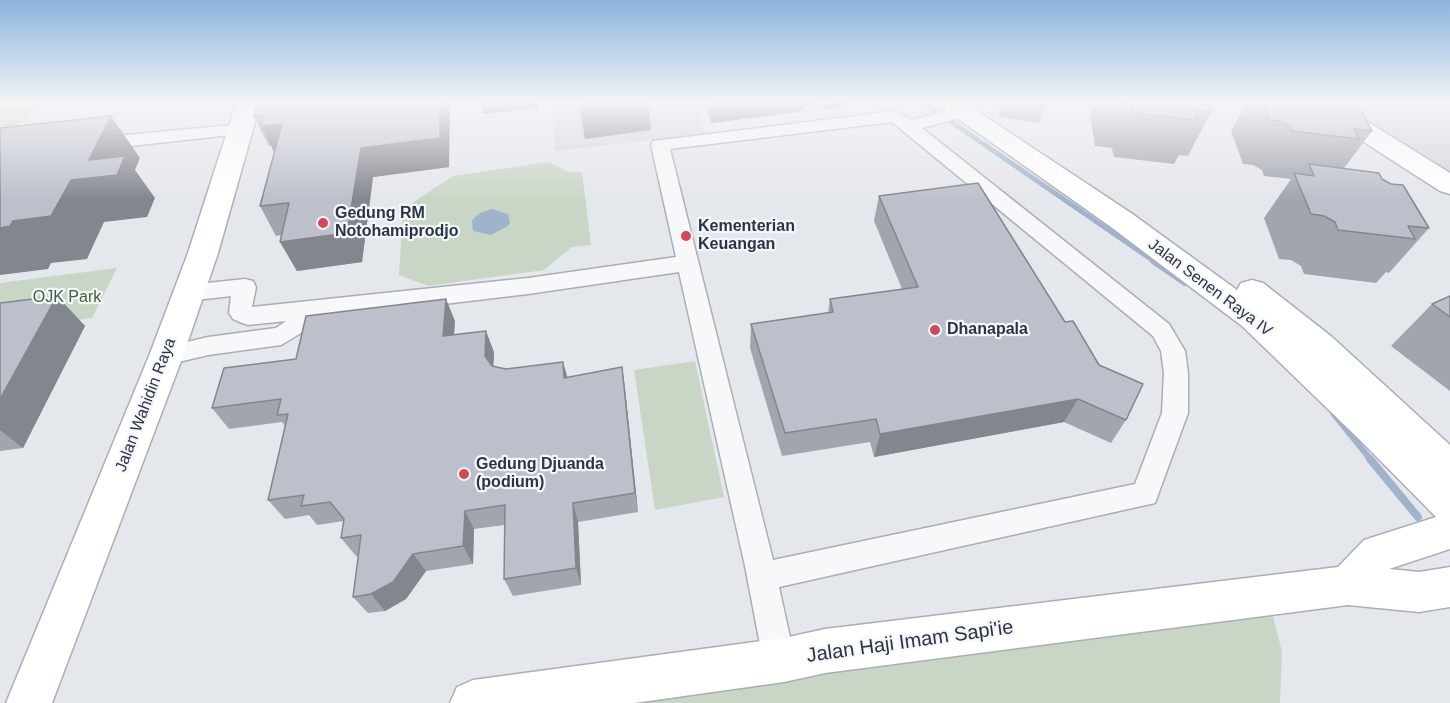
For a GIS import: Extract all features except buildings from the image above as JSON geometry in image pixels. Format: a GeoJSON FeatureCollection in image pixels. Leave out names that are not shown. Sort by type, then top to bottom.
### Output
{"type":"FeatureCollection","features":[{"type":"Feature","properties":{"kind":"street"},"geometry":{"type":"LineString","coordinates":[[81,146],[196,134]]}},
{"type":"Feature","properties":{"kind":"street","name":"Jalan Wahidin Raya"},"geometry":{"type":"LineString","coordinates":[[29,703],[166,356],[240,134]]}},
{"type":"Feature","properties":{"kind":"street"},"geometry":{"type":"LineString","coordinates":[[756,134],[660,146],[762,577],[779,660]]}},
{"type":"Feature","properties":{"kind":"street"},"geometry":{"type":"LineString","coordinates":[[762,577],[1145,494],[1176,413],[1176,373],[1173,351],[1161,330],[919,134]]}},
{"type":"Feature","properties":{"kind":"street","name":"Jalan Senen Raya IV"},"geometry":{"type":"LineString","coordinates":[[1003,134],[1130,216],[1264,313],[1320,346],[1450,468]]}},
{"type":"Feature","properties":{"kind":"street"},"geometry":{"type":"LineString","coordinates":[[1369,134],[1450,185]]}},
{"type":"Feature","properties":{"kind":"street"},"geometry":{"type":"LineString","coordinates":[[188,293],[245,287],[240,306],[241,313],[248,316],[321,310],[528,286],[687,263]]}},
{"type":"Feature","properties":{"kind":"street"},"geometry":{"type":"LineString","coordinates":[[166,356],[208,346],[281,336],[321,310]]}},
{"type":"Feature","properties":{"kind":"street","name":"Jalan Senen Raya IV"},"geometry":{"type":"LineString","coordinates":[[1264,313],[1367,424],[1450,506]]}},
{"type":"Feature","properties":{"kind":"street"},"geometry":{"type":"LineString","coordinates":[[1348,585],[1378,553],[1450,531]]}},
{"type":"Feature","properties":{"kind":"street","name":"Jalan Haji Imam Sapi'ie"},"geometry":{"type":"LineString","coordinates":[[473,703],[779,660],[825,651],[1348,585],[1419,592],[1450,587]]}},
{"type":"Feature","properties":{"kind":"shaded area"},"geometry":{"type":"Polygon","coordinates":[[[554,134],[705,134],[555,151],[554,134]]]}},
{"type":"Feature","properties":{"kind":"shaded area"},"geometry":{"type":"Polygon","coordinates":[[[1369,134],[1450,134],[1450,185],[1369,134]]]}},
{"type":"Feature","properties":{"kind":"green space"},"geometry":{"type":"Polygon","coordinates":[[[548,162],[569,172],[582,172],[591,245],[572,247],[544,270],[428,286],[399,275],[403,209],[453,176],[548,162]]]}},
{"type":"Feature","properties":{"kind":"green space","name":"OJK Park"},"geometry":{"type":"Polygon","coordinates":[[[117,268],[92,318],[0,330],[0,283],[117,268]]]}},
{"type":"Feature","properties":{"kind":"green space"},"geometry":{"type":"Polygon","coordinates":[[[695,361],[724,497],[655,510],[634,370],[695,361]]]}},
{"type":"Feature","properties":{"kind":"green space"},"geometry":{"type":"Polygon","coordinates":[[[1268,597],[1282,652],[1280,703],[473,703],[1268,597]]]}},
{"type":"Feature","properties":{"kind":"water"},"geometry":{"type":"Polygon","coordinates":[[[492,209],[508,214],[510,222],[508,226],[491,235],[473,231],[472,220],[480,213],[492,209]]]}},
{"type":"Feature","properties":{"kind":"waterway"},"geometry":{"type":"LineString","coordinates":[[969,134],[1155,262]]}},
{"type":"Feature","properties":{"kind":"waterway"},"geometry":{"type":"LineString","coordinates":[[1153,261],[1185,283]]}},
{"type":"Feature","properties":{"kind":"waterway"},"geometry":{"type":"LineString","coordinates":[[1333,413],[1371,460]]}},
{"type":"Feature","properties":{"kind":"waterway"},"geometry":{"type":"LineString","coordinates":[[1370,459],[1418,517]]}},
{"type":"Feature","properties":{"kind":"place","name":"Gedung RM Notohamiprodjo"},"geometry":{"type":"Point","coordinates":[323,223]}},
{"type":"Feature","properties":{"kind":"place","name":"Kementerian Keuangan"},"geometry":{"type":"Point","coordinates":[686,236]}},
{"type":"Feature","properties":{"kind":"place","name":"Dhanapala"},"geometry":{"type":"Point","coordinates":[935,330]}},
{"type":"Feature","properties":{"kind":"place","name":"Gedung Djuanda (podium)"},"geometry":{"type":"Point","coordinates":[464,474]}}]}
